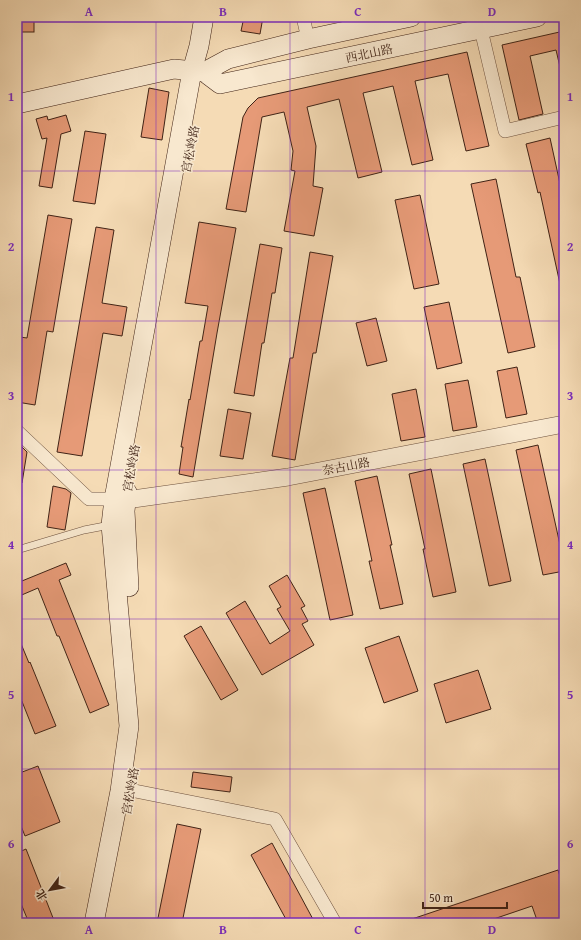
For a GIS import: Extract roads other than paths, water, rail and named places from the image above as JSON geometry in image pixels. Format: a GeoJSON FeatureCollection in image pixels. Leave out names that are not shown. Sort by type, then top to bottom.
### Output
{"type":"FeatureCollection","features":[{"type":"Feature","properties":{"kind":"main road"},"geometry":{"type":"LineString","coordinates":[[198,71],[198,46],[204,17]]}},
{"type":"Feature","properties":{"kind":"main road"},"geometry":{"type":"LineString","coordinates":[[198,71],[215,17]]}},
{"type":"Feature","properties":{"kind":"main road"},"geometry":{"type":"LineString","coordinates":[[17,104],[174,69],[198,71],[228,59],[308,39],[411,17]]}},
{"type":"Feature","properties":{"kind":"main road","name":"西北山路"},"geometry":{"type":"LineString","coordinates":[[198,71],[220,84],[479,23],[537,17]]}},
{"type":"Feature","properties":{"kind":"main road","name":"宫松岭路"},"geometry":{"type":"LineString","coordinates":[[105,923],[130,790],[137,743],[119,524],[120,499],[198,71]]}},
{"type":"Feature","properties":{"kind":"main road"},"geometry":{"type":"LineString","coordinates":[[94,923],[120,791],[129,726],[119,524]]}},
{"type":"Feature","properties":{"kind":"street"},"geometry":{"type":"LineString","coordinates":[[303,17],[308,39]]}},
{"type":"Feature","properties":{"kind":"street"},"geometry":{"type":"LineString","coordinates":[[479,23],[505,131],[564,117]]}},
{"type":"Feature","properties":{"kind":"street","name":"奈古山路"},"geometry":{"type":"LineString","coordinates":[[120,499],[288,477],[564,424]]}},
{"type":"Feature","properties":{"kind":"street"},"geometry":{"type":"LineString","coordinates":[[17,430],[89,499],[120,499]]}},
{"type":"Feature","properties":{"kind":"street"},"geometry":{"type":"LineString","coordinates":[[130,790],[275,819],[335,923]]}},
{"type":"Feature","properties":{"kind":"lane"},"geometry":{"type":"LineString","coordinates":[[17,550],[84,530],[119,524]]}}]}
